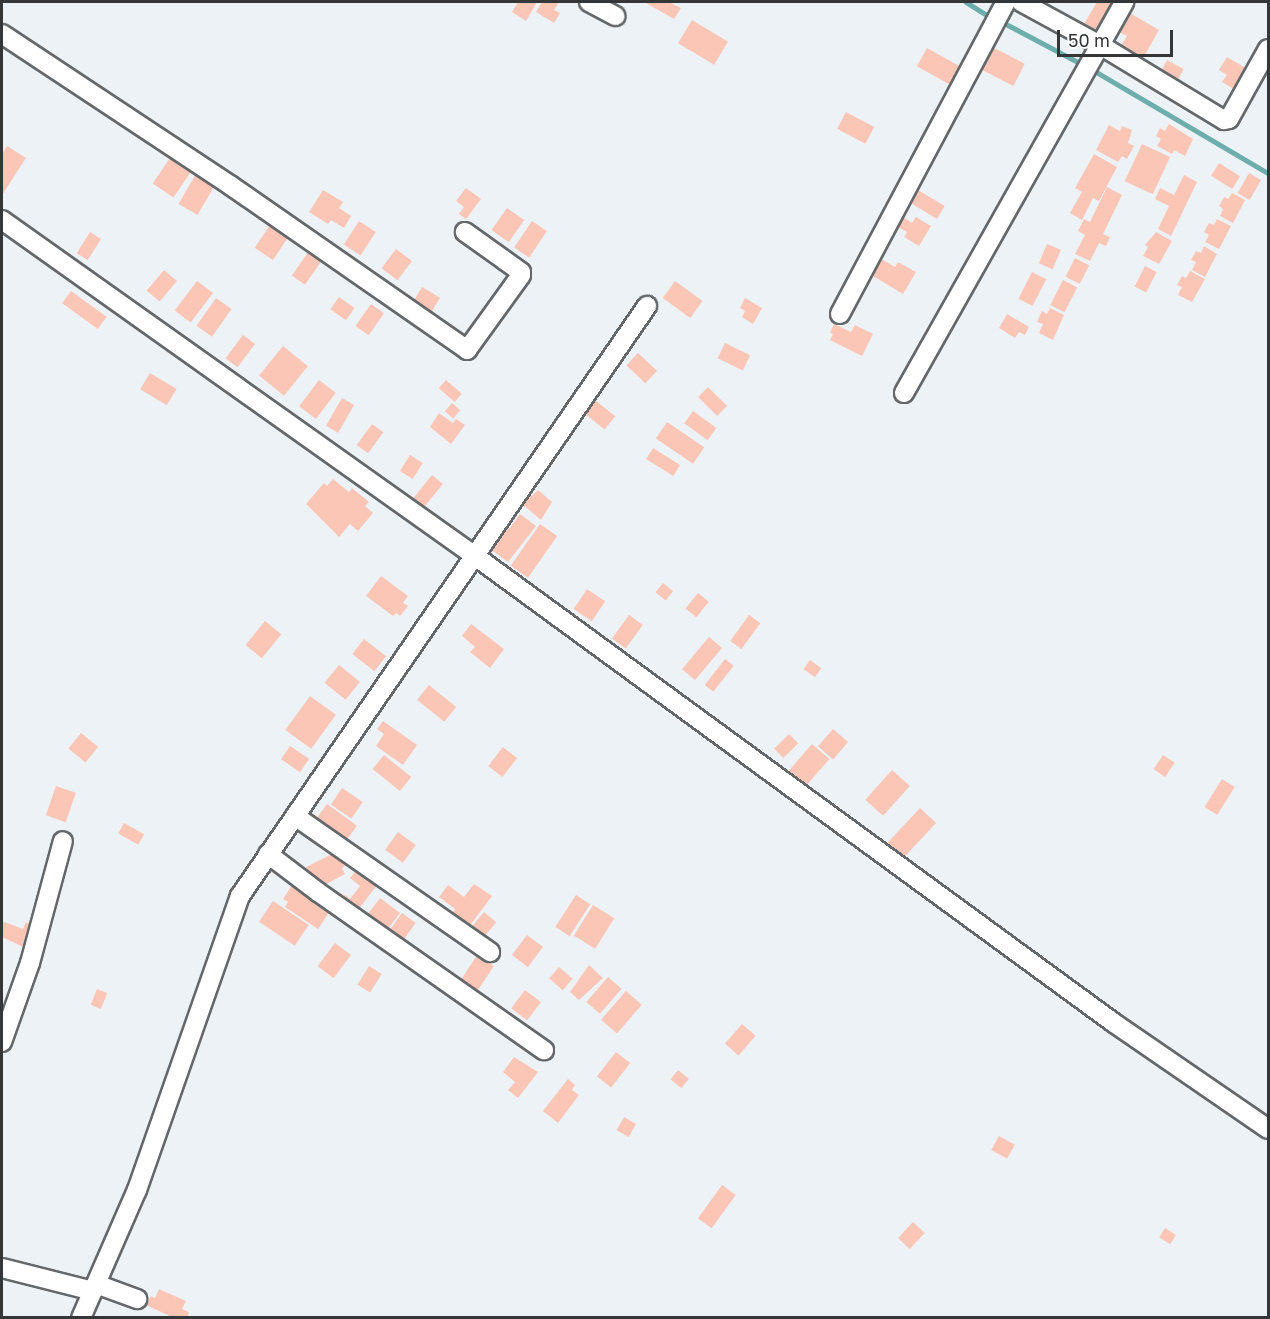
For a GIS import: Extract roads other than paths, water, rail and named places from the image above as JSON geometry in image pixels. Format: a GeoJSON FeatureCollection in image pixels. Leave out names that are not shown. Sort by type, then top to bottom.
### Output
{"type":"FeatureCollection","features":[{"type":"Feature","properties":{"kind":"street"},"geometry":{"type":"LineString","coordinates":[[589,2],[615,16]]}},
{"type":"Feature","properties":{"kind":"street"},"geometry":{"type":"LineString","coordinates":[[840,314],[1006,2]]}},
{"type":"Feature","properties":{"kind":"street"},"geometry":{"type":"LineString","coordinates":[[1021,2],[1100,45],[1224,120],[1229,119],[1269,49]]}},
{"type":"Feature","properties":{"kind":"street"},"geometry":{"type":"LineString","coordinates":[[904,393],[1124,2]]}},
{"type":"Feature","properties":{"kind":"street"},"geometry":{"type":"LineString","coordinates":[[2,34],[230,185],[467,350],[521,272],[465,232]]}},
{"type":"Feature","properties":{"kind":"street"},"geometry":{"type":"LineString","coordinates":[[2,220],[475,556],[1114,1023],[1269,1129]]}},
{"type":"Feature","properties":{"kind":"street"},"geometry":{"type":"LineString","coordinates":[[81,1317],[137,1190],[234,910],[268,854],[647,306]]}},
{"type":"Feature","properties":{"kind":"street"},"geometry":{"type":"LineString","coordinates":[[295,816],[489,952]]}},
{"type":"Feature","properties":{"kind":"street"},"geometry":{"type":"LineString","coordinates":[[2,1042],[30,963],[63,841]]}},
{"type":"Feature","properties":{"kind":"street"},"geometry":{"type":"LineString","coordinates":[[268,854],[318,892],[544,1050]]}},
{"type":"Feature","properties":{"kind":"street"},"geometry":{"type":"LineString","coordinates":[[2,1268],[138,1299]]}},
{"type":"Feature","properties":{"kind":"waterway"},"geometry":{"type":"LineString","coordinates":[[966,2],[985,14]]}},
{"type":"Feature","properties":{"kind":"waterway"},"geometry":{"type":"LineString","coordinates":[[1008,25],[1076,61]]}},
{"type":"Feature","properties":{"kind":"waterway"},"geometry":{"type":"LineString","coordinates":[[1098,73],[1268,173]]}}]}
